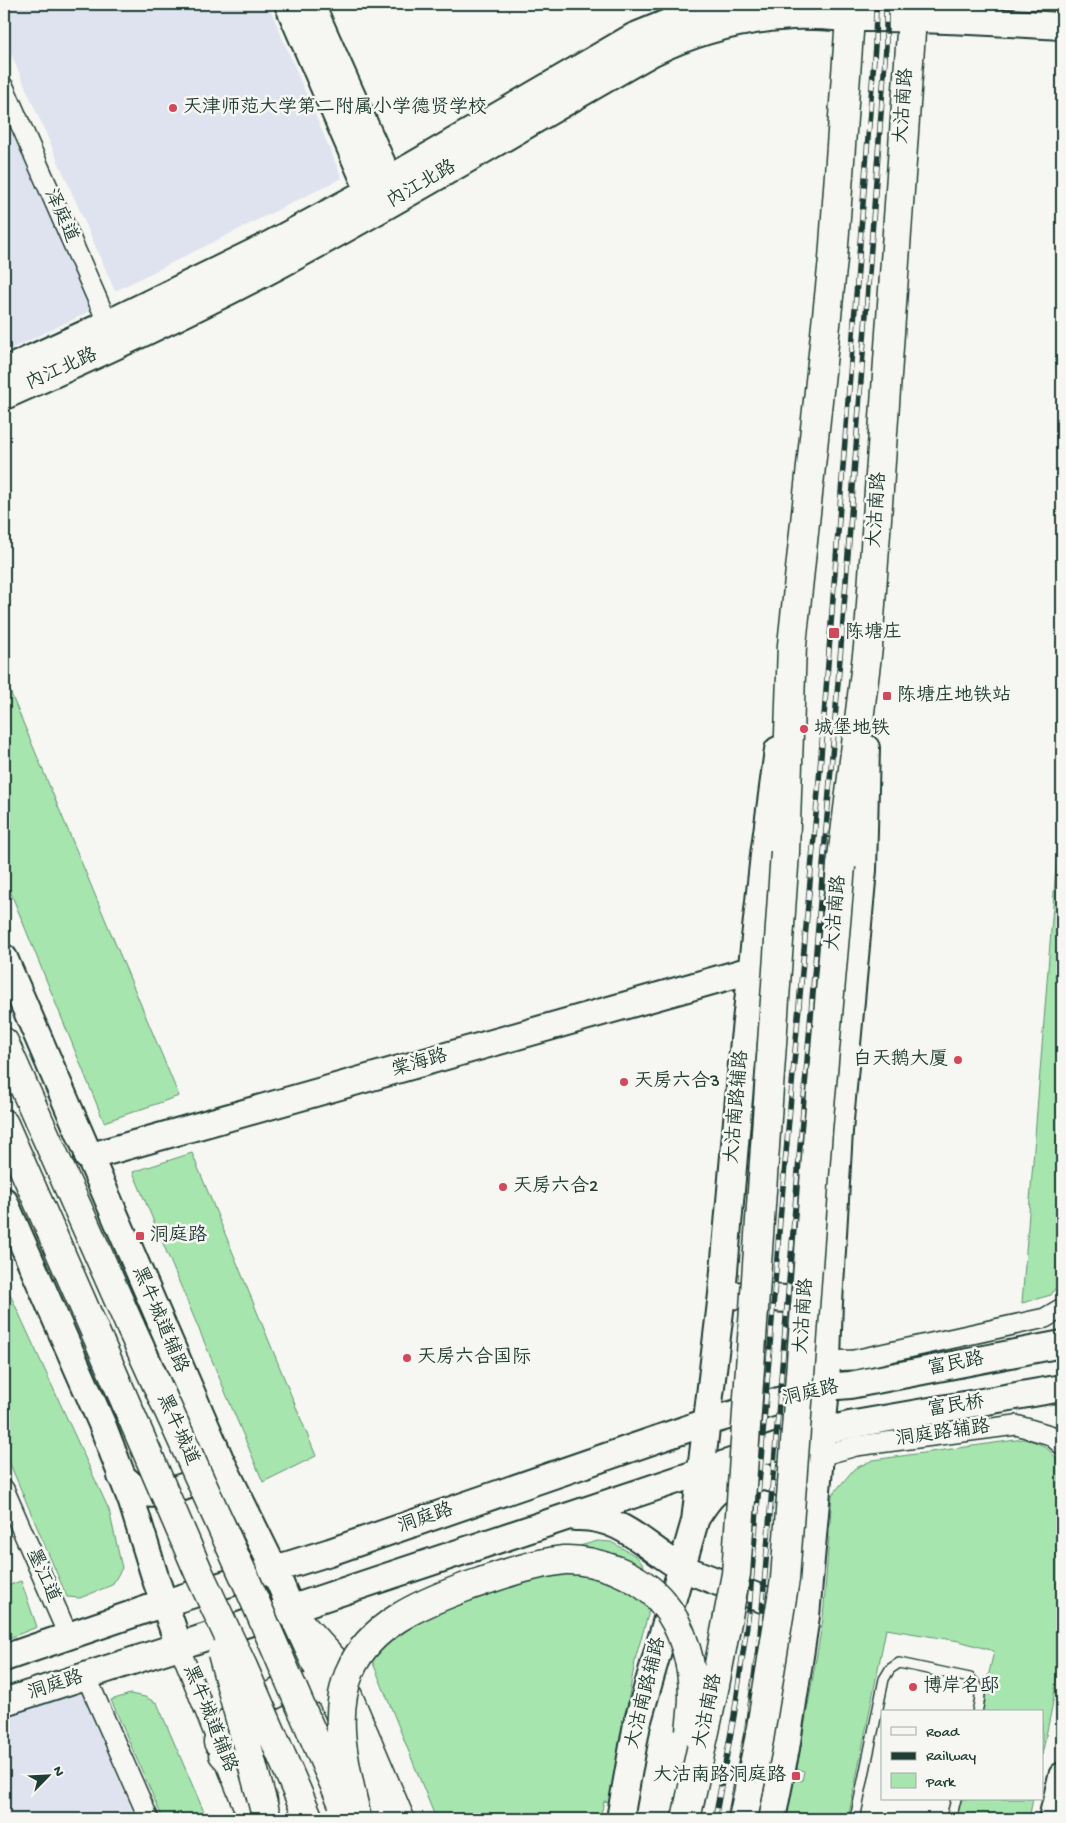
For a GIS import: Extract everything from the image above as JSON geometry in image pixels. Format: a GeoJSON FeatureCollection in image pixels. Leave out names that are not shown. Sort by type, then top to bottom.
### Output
{"type":"FeatureCollection","features":[{"type":"Feature","properties":{"kind":"highway","name":"大沽南路"},"geometry":{"type":"LineString","coordinates":[[743,1819],[759,1740],[785,1579],[818,1130],[841,866],[868,647],[913,11]]}},
{"type":"Feature","properties":{"kind":"highway","name":"大沽南路"},"geometry":{"type":"LineString","coordinates":[[686,1819],[715,1685],[736,1574],[784,852],[792,645],[833,259],[850,18]]}},
{"type":"Feature","properties":{"kind":"highway","name":"黑牛城道"},"geometry":{"type":"LineString","coordinates":[[4,1042],[248,1585],[350,1819]]}},
{"type":"Feature","properties":{"kind":"highway","name":"黑牛城道"},"geometry":{"type":"LineString","coordinates":[[4,1124],[309,1819]]}},
{"type":"Feature","properties":{"kind":"highway"},"geometry":{"type":"LineString","coordinates":[[357,1819],[341,1731],[341,1705],[350,1670],[364,1649],[373,1638],[394,1621],[430,1601],[517,1569],[566,1560],[604,1565],[642,1583],[662,1602],[676,1624],[685,1644],[694,1698],[676,1819]]}},
{"type":"Feature","properties":{"kind":"highway"},"geometry":{"type":"LineString","coordinates":[[199,1572],[267,1819]]}},
{"type":"Feature","properties":{"kind":"highway"},"geometry":{"type":"LineString","coordinates":[[291,1609],[386,1819]]}},
{"type":"Feature","properties":{"kind":"highway"},"geometry":{"type":"LineString","coordinates":[[275,1819],[252,1785],[221,1748],[230,1721],[278,1692],[314,1688],[332,1698]]}},
{"type":"Feature","properties":{"kind":"street"},"geometry":{"type":"LineString","coordinates":[[288,4],[384,195]]}},
{"type":"Feature","properties":{"kind":"street"},"geometry":{"type":"LineString","coordinates":[[311,4],[384,195]]}},
{"type":"Feature","properties":{"kind":"street","name":"内江北路"},"geometry":{"type":"LineString","coordinates":[[384,195],[633,37],[692,13],[730,4]]}},
{"type":"Feature","properties":{"kind":"street","name":"内江北路"},"geometry":{"type":"LineString","coordinates":[[4,396],[267,246],[384,195],[681,38],[710,29],[752,20],[793,16],[850,18],[913,11],[1062,26]]}},
{"type":"Feature","properties":{"kind":"street","name":"泽庭道"},"geometry":{"type":"LineString","coordinates":[[4,87],[113,335]]}},
{"type":"Feature","properties":{"kind":"street","name":"内江北路"},"geometry":{"type":"LineString","coordinates":[[4,371],[113,335]]}},
{"type":"Feature","properties":{"kind":"street","name":"大沽南路辅路"},"geometry":{"type":"LineString","coordinates":[[620,1819],[637,1724],[682,1568],[694,1521],[702,1470],[722,1294],[744,1040],[764,855],[792,645]]}},
{"type":"Feature","properties":{"kind":"street"},"geometry":{"type":"LineString","coordinates":[[772,1819],[786,1748],[806,1616],[821,1444],[838,1386],[827,1361],[829,1302],[839,1131],[863,870],[868,647]]}},
{"type":"Feature","properties":{"kind":"street","name":"黑牛城道辅路"},"geometry":{"type":"LineString","coordinates":[[4,958],[88,1157],[220,1459],[274,1569],[291,1609]]}},
{"type":"Feature","properties":{"kind":"street","name":"棠海路"},"geometry":{"type":"LineString","coordinates":[[88,1157],[752,970]]}},
{"type":"Feature","properties":{"kind":"street","name":"黑牛城道辅路"},"geometry":{"type":"LineString","coordinates":[[4,1201],[102,1424],[122,1476],[179,1646],[248,1819]]}},
{"type":"Feature","properties":{"kind":"street"},"geometry":{"type":"LineString","coordinates":[[722,1294],[829,1302]]}},
{"type":"Feature","properties":{"kind":"street"},"geometry":{"type":"LineString","coordinates":[[827,1361],[854,1360],[1045,1318],[1062,1308]]}},
{"type":"Feature","properties":{"kind":"street","name":"富民路"},"geometry":{"type":"LineString","coordinates":[[838,1386],[1062,1344]]}},
{"type":"Feature","properties":{"kind":"street","name":"洞庭路"},"geometry":{"type":"LineString","coordinates":[[4,1658],[165,1603],[330,1552],[707,1422],[838,1386]]}},
{"type":"Feature","properties":{"kind":"street","name":"富民桥"},"geometry":{"type":"LineString","coordinates":[[848,1424],[1062,1388]]}},
{"type":"Feature","properties":{"kind":"street","name":"洞庭路"},"geometry":{"type":"LineString","coordinates":[[4,1702],[566,1518],[702,1470],[821,1444],[848,1424]]}},
{"type":"Feature","properties":{"kind":"street","name":"洞庭路辅路"},"geometry":{"type":"LineString","coordinates":[[821,1444],[856,1446],[1016,1424],[1050,1434],[1062,1445]]}},
{"type":"Feature","properties":{"kind":"street"},"geometry":{"type":"LineString","coordinates":[[122,1476],[139,1491],[152,1495],[178,1488],[212,1475],[220,1459]]}},
{"type":"Feature","properties":{"kind":"street"},"geometry":{"type":"LineString","coordinates":[[694,1521],[706,1502],[726,1486],[754,1477],[772,1478],[784,1485],[799,1500],[807,1514],[813,1532]]}},
{"type":"Feature","properties":{"kind":"street","name":"墨江道"},"geometry":{"type":"LineString","coordinates":[[4,1489],[68,1635]]}},
{"type":"Feature","properties":{"kind":"street"},"geometry":{"type":"LineString","coordinates":[[566,1518],[595,1518],[619,1525],[682,1568],[806,1616]]}},
{"type":"Feature","properties":{"kind":"street"},"geometry":{"type":"LineString","coordinates":[[291,1609],[336,1656],[405,1819]]}},
{"type":"Feature","properties":{"kind":"street"},"geometry":{"type":"LineString","coordinates":[[86,1676],[149,1819]]}},
{"type":"Feature","properties":{"kind":"street"},"geometry":{"type":"LineString","coordinates":[[1052,1819],[1062,1776]]}},
{"type":"Feature","properties":{"kind":"lane"},"geometry":{"type":"LineString","coordinates":[[855,1819],[884,1679],[890,1669],[899,1663],[970,1678],[978,1686],[980,1695],[977,1710]]}},
{"type":"Feature","properties":{"kind":"lane"},"geometry":{"type":"LineString","coordinates":[[952,1819],[956,1800]]}},
{"type":"Feature","properties":{"kind":"shaded area","name":"天津师范大学第二附属小学德贤学校"},"geometry":{"type":"Polygon","coordinates":[[[4,4],[268,4],[342,178],[115,291],[4,38],[4,4]]]}},
{"type":"Feature","properties":{"kind":"shaded area"},"geometry":{"type":"Polygon","coordinates":[[[4,114],[91,311],[4,352],[4,114]]]}},
{"type":"Feature","properties":{"kind":"shaded area"},"geometry":{"type":"Polygon","coordinates":[[[81,1691],[136,1819],[4,1819],[4,1717],[81,1691]]]}},
{"type":"Feature","properties":{"kind":"green space"},"geometry":{"type":"Polygon","coordinates":[[[4,677],[179,1096],[104,1122],[4,876],[4,677]]]}},
{"type":"Feature","properties":{"kind":"green space"},"geometry":{"type":"Polygon","coordinates":[[[1062,853],[1062,1278],[1051,1295],[1022,1303],[1057,854],[1062,853]]]}},
{"type":"Feature","properties":{"kind":"green space"},"geometry":{"type":"Polygon","coordinates":[[[192,1153],[316,1456],[263,1482],[133,1172],[192,1153]]]}},
{"type":"Feature","properties":{"kind":"green space"},"geometry":{"type":"Polygon","coordinates":[[[4,1281],[109,1510],[122,1568],[112,1585],[80,1598],[67,1597],[4,1450],[4,1281]]]}},
{"type":"Feature","properties":{"kind":"green space"},"geometry":{"type":"Polygon","coordinates":[[[1023,1439],[1036,1442],[1047,1448],[1062,1468],[1062,1645],[1044,1745],[1044,1710],[980,1710],[994,1651],[959,1641],[886,1629],[848,1819],[785,1819],[794,1779],[802,1781],[804,1771],[797,1768],[823,1619],[832,1495],[854,1469],[873,1460],[1023,1439]]]}},
{"type":"Feature","properties":{"kind":"green space"},"geometry":{"type":"Polygon","coordinates":[[[598,1541],[611,1542],[636,1556],[644,1566],[650,1589],[648,1615],[636,1656],[610,1802],[604,1801],[600,1819],[436,1819],[371,1658],[374,1649],[415,1619],[583,1545],[598,1541]]]}},
{"type":"Feature","properties":{"kind":"green space"},"geometry":{"type":"Polygon","coordinates":[[[21,1581],[37,1627],[4,1640],[4,1587],[21,1581]]]}},
{"type":"Feature","properties":{"kind":"green space"},"geometry":{"type":"Polygon","coordinates":[[[130,1694],[145,1697],[157,1703],[207,1819],[163,1819],[111,1700],[130,1694]]]}},
{"type":"Feature","properties":{"kind":"green space"},"geometry":{"type":"Polygon","coordinates":[[[960,1800],[1033,1800],[1029,1819],[956,1819],[960,1800]]]}},
{"type":"Feature","properties":{"kind":"railway"},"geometry":{"type":"LineString","coordinates":[[715,1819],[734,1716],[749,1611],[779,1232],[820,769],[875,46],[876,4]]}},
{"type":"Feature","properties":{"kind":"railway"},"geometry":{"type":"LineString","coordinates":[[729,1819],[747,1728],[760,1635],[842,634],[886,47],[886,4]]}},
{"type":"Feature","properties":{"kind":"place","name":"天津师范大学第二附属小学德贤学校"},"geometry":{"type":"Point","coordinates":[173,108]}},
{"type":"Feature","properties":{"kind":"place","name":"陈塘庄"},"geometry":{"type":"Point","coordinates":[834,633]}},
{"type":"Feature","properties":{"kind":"place","name":"陈塘庄地铁站"},"geometry":{"type":"Point","coordinates":[887,696]}},
{"type":"Feature","properties":{"kind":"place","name":"城堡地铁"},"geometry":{"type":"Point","coordinates":[804,729]}},
{"type":"Feature","properties":{"kind":"place","name":"白天鹅大厦"},"geometry":{"type":"Point","coordinates":[958,1060]}},
{"type":"Feature","properties":{"kind":"place","name":"天房六合3"},"geometry":{"type":"Point","coordinates":[624,1082]}},
{"type":"Feature","properties":{"kind":"place","name":"天房六合2"},"geometry":{"type":"Point","coordinates":[503,1187]}},
{"type":"Feature","properties":{"kind":"place","name":"洞庭路"},"geometry":{"type":"Point","coordinates":[140,1236]}},
{"type":"Feature","properties":{"kind":"place","name":"天房六合国际"},"geometry":{"type":"Point","coordinates":[407,1358]}},
{"type":"Feature","properties":{"kind":"place","name":"博岸名邸"},"geometry":{"type":"Point","coordinates":[913,1687]}},
{"type":"Feature","properties":{"kind":"place","name":"大沽南路洞庭路"},"geometry":{"type":"Point","coordinates":[796,1776]}}]}
